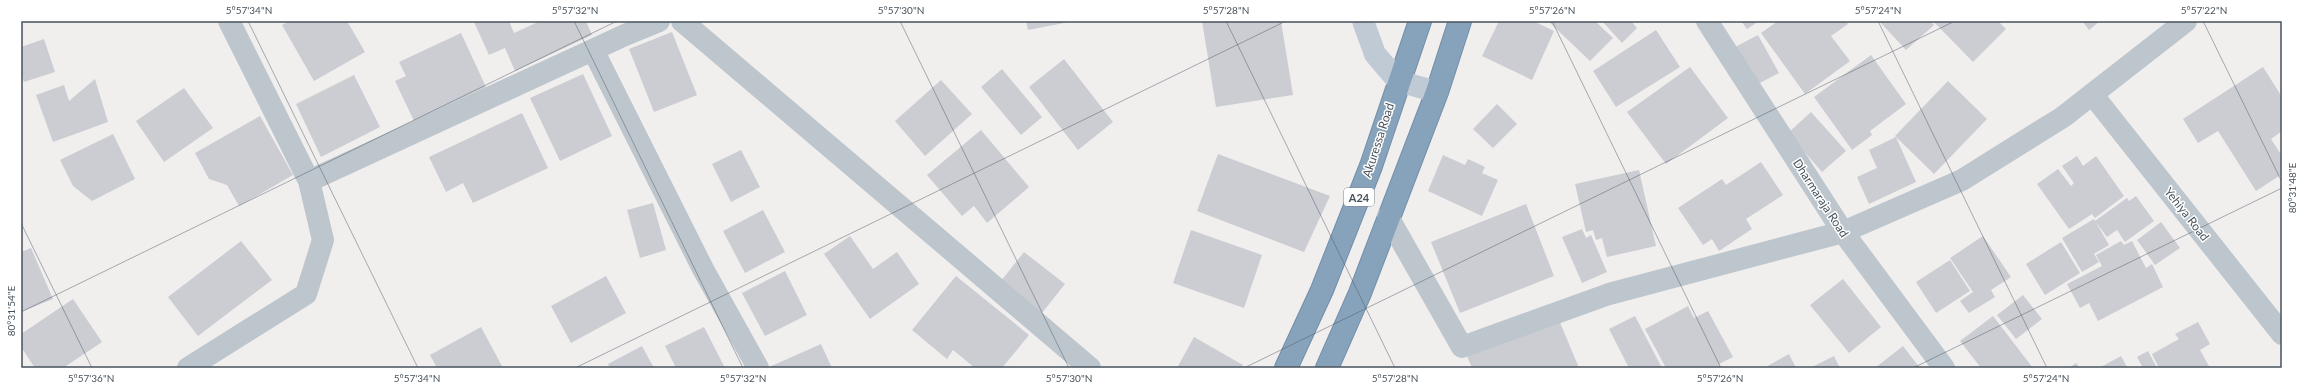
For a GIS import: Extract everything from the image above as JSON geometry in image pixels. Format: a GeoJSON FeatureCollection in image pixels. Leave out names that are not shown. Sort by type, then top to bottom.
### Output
{"type":"FeatureCollection","features":[{"type":"Feature","properties":{"kind":"highway","name":"Akuressa Road"},"geometry":{"type":"LineString","coordinates":[[1286,368],[1322,290],[1371,166],[1398,81],[1420,21]]}},
{"type":"Feature","properties":{"kind":"highway","name":"A24"},"geometry":{"type":"LineString","coordinates":[[1327,368],[1360,293],[1437,92],[1460,21]]}},
{"type":"Feature","properties":{"kind":"main road"},"geometry":{"type":"LineString","coordinates":[[1362,21],[1375,54],[1398,81],[1437,92]]}},
{"type":"Feature","properties":{"kind":"street"},"geometry":{"type":"LineString","coordinates":[[188,368],[306,294],[323,240],[309,181],[229,21]]}},
{"type":"Feature","properties":{"kind":"street"},"geometry":{"type":"LineString","coordinates":[[309,181],[659,21]]}},
{"type":"Feature","properties":{"kind":"street"},"geometry":{"type":"LineString","coordinates":[[682,21],[1090,368]]}},
{"type":"Feature","properties":{"kind":"street","name":"Dharmaraja Road"},"geometry":{"type":"LineString","coordinates":[[1707,21],[1843,232],[1944,368]]}},
{"type":"Feature","properties":{"kind":"street"},"geometry":{"type":"LineString","coordinates":[[1388,217],[1462,347],[1609,294],[1843,232],[1962,180],[2063,117],[2186,21]]}},
{"type":"Feature","properties":{"kind":"street"},"geometry":{"type":"LineString","coordinates":[[593,50],[703,268],[758,368]]}},
{"type":"Feature","properties":{"kind":"street","name":"Yehiya Road"},"geometry":{"type":"LineString","coordinates":[[2092,94],[2282,334]]}},
{"type":"Feature","properties":{"kind":"building"},"geometry":{"type":"Polygon","coordinates":[[[290,21],[347,21],[365,52],[314,81],[282,25],[290,21]]]}},
{"type":"Feature","properties":{"kind":"building"},"geometry":{"type":"Polygon","coordinates":[[[509,21],[514,33],[540,21],[586,21],[592,35],[515,71],[505,48],[489,55],[474,22],[509,21]]]}},
{"type":"Feature","properties":{"kind":"building"},"geometry":{"type":"Polygon","coordinates":[[[1026,21],[1069,21],[1069,22],[1028,30],[1026,21]]]}},
{"type":"Feature","properties":{"kind":"building"},"geometry":{"type":"Polygon","coordinates":[[[1202,21],[1281,21],[1293,95],[1216,107],[1202,21]]]}},
{"type":"Feature","properties":{"kind":"building"},"geometry":{"type":"Polygon","coordinates":[[[1499,21],[1533,21],[1554,31],[1532,80],[1482,56],[1499,21]]]}},
{"type":"Feature","properties":{"kind":"building"},"geometry":{"type":"Polygon","coordinates":[[[1548,21],[1595,21],[1613,38],[1590,61],[1548,21]]]}},
{"type":"Feature","properties":{"kind":"building"},"geometry":{"type":"Polygon","coordinates":[[[1602,21],[1631,21],[1637,28],[1622,43],[1602,21]]]}},
{"type":"Feature","properties":{"kind":"building"},"geometry":{"type":"Polygon","coordinates":[[[1741,21],[1759,21],[1747,29],[1741,21]]]}},
{"type":"Feature","properties":{"kind":"building"},"geometry":{"type":"Polygon","coordinates":[[[1778,21],[1846,21],[1848,24],[1831,36],[1850,61],[1805,94],[1761,33],[1778,21]]]}},
{"type":"Feature","properties":{"kind":"building"},"geometry":{"type":"Polygon","coordinates":[[[1879,21],[1930,21],[1934,25],[1906,50],[1879,21]]]}},
{"type":"Feature","properties":{"kind":"building"},"geometry":{"type":"Polygon","coordinates":[[[1933,21],[1998,21],[2006,29],[1973,62],[1933,21]]]}},
{"type":"Feature","properties":{"kind":"building"},"geometry":{"type":"Polygon","coordinates":[[[2082,21],[2100,21],[2089,30],[2082,21]]]}},
{"type":"Feature","properties":{"kind":"building"},"geometry":{"type":"Polygon","coordinates":[[[1656,30],[1680,67],[1616,107],[1593,71],[1656,30]]]}},
{"type":"Feature","properties":{"kind":"building"},"geometry":{"type":"Polygon","coordinates":[[[672,32],[697,95],[654,112],[629,49],[672,32]]]}},
{"type":"Feature","properties":{"kind":"building"},"geometry":{"type":"Polygon","coordinates":[[[461,33],[486,87],[414,121],[395,81],[406,76],[399,62],[461,33]]]}},
{"type":"Feature","properties":{"kind":"building"},"geometry":{"type":"Polygon","coordinates":[[[1758,35],[1779,73],[1756,85],[1735,47],[1758,35]]]}},
{"type":"Feature","properties":{"kind":"building"},"geometry":{"type":"Polygon","coordinates":[[[44,39],[55,72],[24,82],[21,74],[21,47],[44,39]]]}},
{"type":"Feature","properties":{"kind":"building"},"geometry":{"type":"Polygon","coordinates":[[[1871,55],[1906,104],[1870,131],[1872,135],[1852,150],[1814,97],[1871,55]]]}},
{"type":"Feature","properties":{"kind":"building"},"geometry":{"type":"Polygon","coordinates":[[[1064,59],[1113,122],[1078,150],[1029,87],[1064,59]]]}},
{"type":"Feature","properties":{"kind":"building"},"geometry":{"type":"Polygon","coordinates":[[[1690,67],[1728,118],[1666,164],[1627,112],[1690,67]]]}},
{"type":"Feature","properties":{"kind":"building"},"geometry":{"type":"Polygon","coordinates":[[[2263,67],[2282,97],[2282,131],[2271,139],[2282,156],[2282,174],[2256,191],[2218,131],[2198,143],[2183,119],[2263,67]]]}},
{"type":"Feature","properties":{"kind":"building"},"geometry":{"type":"Polygon","coordinates":[[[1002,69],[1042,117],[1021,135],[981,87],[1002,69]]]}},
{"type":"Feature","properties":{"kind":"building"},"geometry":{"type":"Polygon","coordinates":[[[583,74],[612,136],[560,161],[530,98],[583,74]]]}},
{"type":"Feature","properties":{"kind":"building"},"geometry":{"type":"Polygon","coordinates":[[[354,75],[380,127],[321,157],[296,104],[354,75]]]}},
{"type":"Feature","properties":{"kind":"building"},"geometry":{"type":"Polygon","coordinates":[[[95,79],[108,122],[53,142],[36,95],[64,85],[69,101],[95,79]]]}},
{"type":"Feature","properties":{"kind":"building"},"geometry":{"type":"Polygon","coordinates":[[[941,80],[972,114],[925,156],[895,121],[941,80]]]}},
{"type":"Feature","properties":{"kind":"building"},"geometry":{"type":"Polygon","coordinates":[[[1948,81],[1987,119],[1934,174],[1895,136],[1948,81]]]}},
{"type":"Feature","properties":{"kind":"building"},"geometry":{"type":"Polygon","coordinates":[[[184,88],[213,128],[164,162],[136,121],[184,88]]]}},
{"type":"Feature","properties":{"kind":"building"},"geometry":{"type":"Polygon","coordinates":[[[1497,104],[1517,124],[1493,148],[1473,129],[1497,104]]]}},
{"type":"Feature","properties":{"kind":"building"},"geometry":{"type":"Polygon","coordinates":[[[1811,112],[1846,151],[1822,172],[1788,133],[1811,112]]]}},
{"type":"Feature","properties":{"kind":"building"},"geometry":{"type":"Polygon","coordinates":[[[522,113],[548,168],[473,203],[463,183],[446,192],[429,157],[522,113]]]}},
{"type":"Feature","properties":{"kind":"building"},"geometry":{"type":"Polygon","coordinates":[[[260,116],[293,175],[239,206],[227,185],[209,179],[195,153],[260,116]]]}},
{"type":"Feature","properties":{"kind":"building"},"geometry":{"type":"Polygon","coordinates":[[[981,130],[1029,187],[987,223],[974,206],[962,216],[927,175],[981,130]]]}},
{"type":"Feature","properties":{"kind":"building"},"geometry":{"type":"Polygon","coordinates":[[[113,134],[135,179],[92,201],[73,186],[60,160],[113,134]]]}},
{"type":"Feature","properties":{"kind":"building"},"geometry":{"type":"Polygon","coordinates":[[[1896,137],[1916,182],[1869,204],[1857,177],[1877,168],[1869,150],[1896,137]]]}},
{"type":"Feature","properties":{"kind":"building"},"geometry":{"type":"Polygon","coordinates":[[[741,150],[760,187],[731,202],[712,164],[741,150]]]}},
{"type":"Feature","properties":{"kind":"building"},"geometry":{"type":"Polygon","coordinates":[[[1218,154],[1330,196],[1304,252],[1197,211],[1218,154]]]}},
{"type":"Feature","properties":{"kind":"building"},"geometry":{"type":"Polygon","coordinates":[[[1443,155],[1465,165],[1468,159],[1485,167],[1482,173],[1498,180],[1482,216],[1428,191],[1443,155]]]}},
{"type":"Feature","properties":{"kind":"building"},"geometry":{"type":"Polygon","coordinates":[[[2077,156],[2083,166],[2096,156],[2124,196],[2095,218],[2092,214],[2069,229],[2037,184],[2058,169],[2071,186],[2074,183],[2062,166],[2077,156]]]}},
{"type":"Feature","properties":{"kind":"building"},"geometry":{"type":"Polygon","coordinates":[[[1761,162],[1783,195],[1746,219],[1752,229],[1719,251],[1712,239],[1703,245],[1678,208],[1722,179],[1726,185],[1761,162]]]}},
{"type":"Feature","properties":{"kind":"building"},"geometry":{"type":"Polygon","coordinates":[[[1639,170],[1656,246],[1607,257],[1602,238],[1596,240],[1593,230],[1586,232],[1575,184],[1639,170]]]}},
{"type":"Feature","properties":{"kind":"building"},"geometry":{"type":"Polygon","coordinates":[[[2136,196],[2154,221],[2125,242],[2117,230],[2107,237],[2095,221],[2127,198],[2129,201],[2136,196]]]}},
{"type":"Feature","properties":{"kind":"building"},"geometry":{"type":"Polygon","coordinates":[[[653,203],[666,250],[640,258],[627,210],[653,203]]]}},
{"type":"Feature","properties":{"kind":"building"},"geometry":{"type":"Polygon","coordinates":[[[1526,204],[1554,276],[1460,313],[1431,242],[1526,204]]]}},
{"type":"Feature","properties":{"kind":"building"},"geometry":{"type":"Polygon","coordinates":[[[763,210],[785,252],[745,273],[723,231],[763,210]]]}},
{"type":"Feature","properties":{"kind":"building"},"geometry":{"type":"Polygon","coordinates":[[[2094,219],[2109,245],[2094,254],[2099,262],[2082,272],[2062,238],[2094,219]]]}},
{"type":"Feature","properties":{"kind":"building"},"geometry":{"type":"Polygon","coordinates":[[[2161,222],[2180,248],[2155,265],[2137,240],[2161,222]]]}},
{"type":"Feature","properties":{"kind":"building"},"geometry":{"type":"Polygon","coordinates":[[[1582,229],[1586,238],[1591,235],[1607,272],[1582,283],[1562,237],[1582,229]]]}},
{"type":"Feature","properties":{"kind":"building"},"geometry":{"type":"Polygon","coordinates":[[[1191,230],[1262,255],[1244,308],[1173,283],[1191,230]]]}},
{"type":"Feature","properties":{"kind":"building"},"geometry":{"type":"Polygon","coordinates":[[[850,236],[873,269],[897,252],[919,284],[870,319],[824,254],[850,236]]]}},
{"type":"Feature","properties":{"kind":"building"},"geometry":{"type":"Polygon","coordinates":[[[1983,236],[2011,277],[1991,290],[1995,297],[1969,313],[1960,301],[1973,292],[1950,258],[1983,236]]]}},
{"type":"Feature","properties":{"kind":"building"},"geometry":{"type":"Polygon","coordinates":[[[241,241],[272,280],[198,336],[168,297],[241,241]]]}},
{"type":"Feature","properties":{"kind":"building"},"geometry":{"type":"Polygon","coordinates":[[[2121,241],[2124,245],[2132,241],[2146,268],[2152,264],[2163,287],[2098,321],[2089,303],[2080,308],[2067,284],[2102,266],[2096,255],[2121,241]]]}},
{"type":"Feature","properties":{"kind":"building"},"geometry":{"type":"Polygon","coordinates":[[[2061,242],[2080,273],[2045,295],[2026,264],[2061,242]]]}},
{"type":"Feature","properties":{"kind":"building"},"geometry":{"type":"Polygon","coordinates":[[[31,248],[53,299],[21,312],[21,252],[31,248]]]}},
{"type":"Feature","properties":{"kind":"building"},"geometry":{"type":"Polygon","coordinates":[[[1024,252],[1065,284],[1038,318],[997,286],[1024,252]]]}},
{"type":"Feature","properties":{"kind":"building"},"geometry":{"type":"Polygon","coordinates":[[[1950,260],[1970,291],[1936,313],[1916,282],[1950,260]]]}},
{"type":"Feature","properties":{"kind":"building"},"geometry":{"type":"Polygon","coordinates":[[[785,271],[807,315],[765,336],[742,293],[785,271]]]}},
{"type":"Feature","properties":{"kind":"building"},"geometry":{"type":"Polygon","coordinates":[[[606,276],[626,313],[571,343],[551,306],[606,276]]]}},
{"type":"Feature","properties":{"kind":"building"},"geometry":{"type":"Polygon","coordinates":[[[956,276],[1029,335],[1002,368],[975,368],[953,350],[947,359],[912,330],[956,276]]]}},
{"type":"Feature","properties":{"kind":"building"},"geometry":{"type":"Polygon","coordinates":[[[1843,279],[1881,327],[1849,353],[1810,305],[1843,279]]]}},
{"type":"Feature","properties":{"kind":"building"},"geometry":{"type":"Polygon","coordinates":[[[2023,295],[2042,319],[2016,339],[1997,315],[2023,295]]]}},
{"type":"Feature","properties":{"kind":"building"},"geometry":{"type":"Polygon","coordinates":[[[73,299],[102,342],[63,368],[35,368],[21,347],[21,334],[73,299]]]}},
{"type":"Feature","properties":{"kind":"building"},"geometry":{"type":"Polygon","coordinates":[[[1688,306],[1694,318],[1708,311],[1733,357],[1719,364],[1721,368],[1666,368],[1645,329],[1688,306]]]}},
{"type":"Feature","properties":{"kind":"building"},"geometry":{"type":"Polygon","coordinates":[[[1635,316],[1662,368],[1629,368],[1609,329],[1635,316]]]}},
{"type":"Feature","properties":{"kind":"building"},"geometry":{"type":"Polygon","coordinates":[[[1993,316],[2033,368],[1981,368],[1960,341],[1993,316]]]}},
{"type":"Feature","properties":{"kind":"building"},"geometry":{"type":"Polygon","coordinates":[[[1559,320],[1579,368],[1472,368],[1467,356],[1559,320]]]}},
{"type":"Feature","properties":{"kind":"building"},"geometry":{"type":"Polygon","coordinates":[[[2198,322],[2210,344],[2200,350],[2210,368],[2159,368],[2152,354],[2179,339],[2175,334],[2198,322]]]}},
{"type":"Feature","properties":{"kind":"building"},"geometry":{"type":"Polygon","coordinates":[[[481,327],[503,368],[437,368],[430,355],[481,327]]]}},
{"type":"Feature","properties":{"kind":"building"},"geometry":{"type":"Polygon","coordinates":[[[704,327],[725,368],[676,368],[665,346],[704,327]]]}},
{"type":"Feature","properties":{"kind":"building"},"geometry":{"type":"Polygon","coordinates":[[[1194,337],[1243,365],[1242,368],[1177,368],[1194,337]]]}},
{"type":"Feature","properties":{"kind":"building"},"geometry":{"type":"Polygon","coordinates":[[[821,344],[832,368],[767,368],[821,344]]]}},
{"type":"Feature","properties":{"kind":"building"},"geometry":{"type":"Polygon","coordinates":[[[642,346],[654,368],[610,368],[608,364],[642,346]]]}},
{"type":"Feature","properties":{"kind":"building"},"geometry":{"type":"Polygon","coordinates":[[[1903,346],[1920,368],[1875,368],[1903,346]]]}},
{"type":"Feature","properties":{"kind":"building"},"geometry":{"type":"Polygon","coordinates":[[[2148,351],[2157,368],[2143,368],[2137,357],[2148,351]]]}},
{"type":"Feature","properties":{"kind":"building"},"geometry":{"type":"Polygon","coordinates":[[[1789,354],[1796,368],[1764,368],[1789,354]]]}},
{"type":"Feature","properties":{"kind":"building"},"geometry":{"type":"Polygon","coordinates":[[[1834,356],[1840,368],[1810,368],[1834,356]]]}},
{"type":"Feature","properties":{"kind":"building"},"geometry":{"type":"Polygon","coordinates":[[[2121,356],[2127,367],[2099,368],[2121,356]]]}},
{"type":"Feature","properties":{"kind":"building"},"geometry":{"type":"Polygon","coordinates":[[[2076,363],[2080,368],[2069,368],[2076,363]]]}}]}
